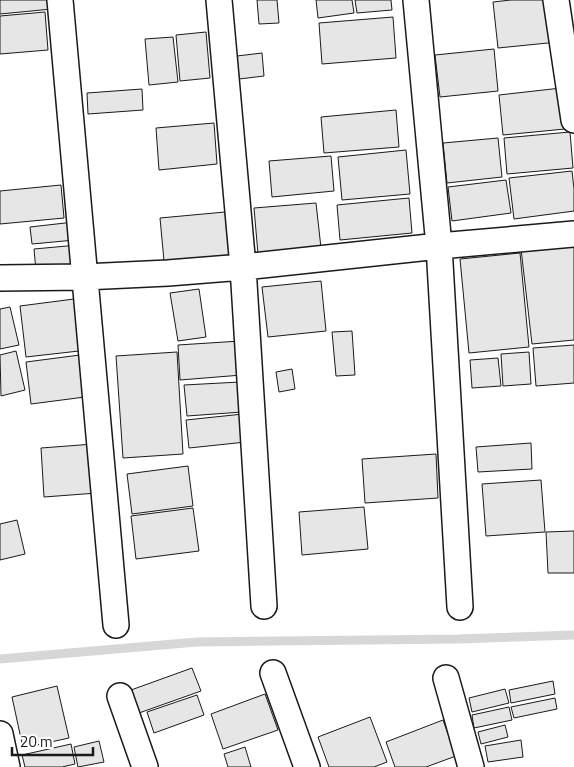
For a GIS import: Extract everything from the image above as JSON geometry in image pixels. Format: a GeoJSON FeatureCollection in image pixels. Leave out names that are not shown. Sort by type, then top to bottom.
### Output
{"type":"FeatureCollection","features":[{"type":"Feature","properties":{"kind":"street"},"geometry":{"type":"LineString","coordinates":[[60,0],[116,625]]}},
{"type":"Feature","properties":{"kind":"street"},"geometry":{"type":"LineString","coordinates":[[219,0],[243,267],[264,606]]}},
{"type":"Feature","properties":{"kind":"street"},"geometry":{"type":"LineString","coordinates":[[416,0],[439,246],[460,607]]}},
{"type":"Feature","properties":{"kind":"street"},"geometry":{"type":"LineString","coordinates":[[556,0],[574,120]]}},
{"type":"Feature","properties":{"kind":"street"},"geometry":{"type":"LineString","coordinates":[[0,278],[84,278],[168,273],[574,234]]}},
{"type":"Feature","properties":{"kind":"street"},"geometry":{"type":"LineString","coordinates":[[273,674],[307,767]]}},
{"type":"Feature","properties":{"kind":"street"},"geometry":{"type":"LineString","coordinates":[[446,678],[471,767]]}},
{"type":"Feature","properties":{"kind":"street"},"geometry":{"type":"LineString","coordinates":[[120,696],[145,767]]}},
{"type":"Feature","properties":{"kind":"street"},"geometry":{"type":"LineString","coordinates":[[0,734],[7,767]]}},
{"type":"Feature","properties":{"kind":"building"},"geometry":{"type":"Polygon","coordinates":[[[0,0],[51,0],[52,9],[0,14],[0,0]]]}},
{"type":"Feature","properties":{"kind":"building"},"geometry":{"type":"Polygon","coordinates":[[[257,0],[277,0],[279,23],[259,24],[257,0]]]}},
{"type":"Feature","properties":{"kind":"building"},"geometry":{"type":"Polygon","coordinates":[[[316,0],[352,0],[354,13],[318,18],[316,0]]]}},
{"type":"Feature","properties":{"kind":"building"},"geometry":{"type":"Polygon","coordinates":[[[355,0],[391,0],[392,10],[357,13],[355,0]]]}},
{"type":"Feature","properties":{"kind":"building"},"geometry":{"type":"Polygon","coordinates":[[[553,0],[558,42],[498,48],[493,2],[553,0]]]}},
{"type":"Feature","properties":{"kind":"building"},"geometry":{"type":"Polygon","coordinates":[[[45,12],[48,50],[0,54],[0,16],[45,12]]]}},
{"type":"Feature","properties":{"kind":"building"},"geometry":{"type":"Polygon","coordinates":[[[393,17],[396,58],[322,64],[319,23],[393,17]]]}},
{"type":"Feature","properties":{"kind":"building"},"geometry":{"type":"Polygon","coordinates":[[[206,32],[210,78],[180,81],[176,35],[206,32]]]}},
{"type":"Feature","properties":{"kind":"building"},"geometry":{"type":"Polygon","coordinates":[[[173,37],[178,82],[149,85],[145,39],[173,37]]]}},
{"type":"Feature","properties":{"kind":"building"},"geometry":{"type":"Polygon","coordinates":[[[494,49],[498,91],[440,97],[435,55],[494,49]]]}},
{"type":"Feature","properties":{"kind":"building"},"geometry":{"type":"Polygon","coordinates":[[[262,53],[264,76],[239,79],[237,56],[262,53]]]}},
{"type":"Feature","properties":{"kind":"building"},"geometry":{"type":"Polygon","coordinates":[[[561,88],[565,129],[503,135],[499,95],[561,88]]]}},
{"type":"Feature","properties":{"kind":"building"},"geometry":{"type":"Polygon","coordinates":[[[142,89],[143,110],[88,114],[87,93],[142,89]]]}},
{"type":"Feature","properties":{"kind":"building"},"geometry":{"type":"Polygon","coordinates":[[[396,110],[399,147],[324,153],[321,117],[396,110]]]}},
{"type":"Feature","properties":{"kind":"building"},"geometry":{"type":"Polygon","coordinates":[[[214,123],[217,164],[159,170],[156,128],[214,123]]]}},
{"type":"Feature","properties":{"kind":"building"},"geometry":{"type":"Polygon","coordinates":[[[570,132],[573,168],[507,174],[504,138],[570,132]]]}},
{"type":"Feature","properties":{"kind":"building"},"geometry":{"type":"Polygon","coordinates":[[[498,138],[502,177],[447,183],[443,143],[498,138]]]}},
{"type":"Feature","properties":{"kind":"building"},"geometry":{"type":"Polygon","coordinates":[[[406,150],[410,194],[342,200],[338,157],[406,150]]]}},
{"type":"Feature","properties":{"kind":"building"},"geometry":{"type":"Polygon","coordinates":[[[331,156],[334,191],[272,197],[269,161],[331,156]]]}},
{"type":"Feature","properties":{"kind":"building"},"geometry":{"type":"Polygon","coordinates":[[[572,171],[574,211],[514,219],[509,178],[572,171]]]}},
{"type":"Feature","properties":{"kind":"building"},"geometry":{"type":"Polygon","coordinates":[[[506,180],[511,213],[452,221],[448,187],[506,180]]]}},
{"type":"Feature","properties":{"kind":"building"},"geometry":{"type":"Polygon","coordinates":[[[61,185],[64,218],[0,224],[0,191],[61,185]]]}},
{"type":"Feature","properties":{"kind":"building"},"geometry":{"type":"Polygon","coordinates":[[[409,198],[412,233],[340,240],[337,205],[409,198]]]}},
{"type":"Feature","properties":{"kind":"building"},"geometry":{"type":"Polygon","coordinates":[[[316,203],[321,248],[258,254],[254,208],[316,203]]]}},
{"type":"Feature","properties":{"kind":"building"},"geometry":{"type":"Polygon","coordinates":[[[225,212],[229,255],[164,261],[160,218],[225,212]]]}},
{"type":"Feature","properties":{"kind":"building"},"geometry":{"type":"Polygon","coordinates":[[[74,222],[75,240],[32,244],[30,227],[74,222]]]}},
{"type":"Feature","properties":{"kind":"building"},"geometry":{"type":"Polygon","coordinates":[[[574,243],[574,340],[532,344],[521,249],[574,243]]]}},
{"type":"Feature","properties":{"kind":"building"},"geometry":{"type":"Polygon","coordinates":[[[78,245],[80,267],[36,271],[34,249],[78,245]]]}},
{"type":"Feature","properties":{"kind":"building"},"geometry":{"type":"Polygon","coordinates":[[[520,253],[529,347],[469,353],[460,259],[520,253]]]}},
{"type":"Feature","properties":{"kind":"building"},"geometry":{"type":"Polygon","coordinates":[[[321,281],[326,331],[268,337],[262,287],[321,281]]]}},
{"type":"Feature","properties":{"kind":"building"},"geometry":{"type":"Polygon","coordinates":[[[199,289],[206,337],[178,341],[170,293],[199,289]]]}},
{"type":"Feature","properties":{"kind":"building"},"geometry":{"type":"Polygon","coordinates":[[[74,299],[79,351],[26,357],[20,306],[74,299]]]}},
{"type":"Feature","properties":{"kind":"building"},"geometry":{"type":"Polygon","coordinates":[[[10,307],[19,345],[0,349],[0,309],[10,307]]]}},
{"type":"Feature","properties":{"kind":"building"},"geometry":{"type":"Polygon","coordinates":[[[352,331],[355,375],[336,376],[332,332],[352,331]]]}},
{"type":"Feature","properties":{"kind":"building"},"geometry":{"type":"Polygon","coordinates":[[[240,341],[242,375],[180,380],[178,345],[240,341]]]}},
{"type":"Feature","properties":{"kind":"building"},"geometry":{"type":"Polygon","coordinates":[[[574,345],[574,383],[536,386],[533,348],[574,345]]]}},
{"type":"Feature","properties":{"kind":"building"},"geometry":{"type":"Polygon","coordinates":[[[16,351],[25,390],[1,396],[0,355],[16,351]]]}},
{"type":"Feature","properties":{"kind":"building"},"geometry":{"type":"Polygon","coordinates":[[[177,352],[183,454],[123,458],[116,356],[177,352]]]}},
{"type":"Feature","properties":{"kind":"building"},"geometry":{"type":"Polygon","coordinates":[[[529,352],[531,384],[503,386],[501,354],[529,352]]]}},
{"type":"Feature","properties":{"kind":"building"},"geometry":{"type":"Polygon","coordinates":[[[80,355],[85,397],[31,404],[26,362],[80,355]]]}},
{"type":"Feature","properties":{"kind":"building"},"geometry":{"type":"Polygon","coordinates":[[[498,358],[501,386],[472,388],[470,360],[498,358]]]}},
{"type":"Feature","properties":{"kind":"building"},"geometry":{"type":"Polygon","coordinates":[[[292,369],[295,389],[279,392],[276,372],[292,369]]]}},
{"type":"Feature","properties":{"kind":"building"},"geometry":{"type":"Polygon","coordinates":[[[240,382],[242,412],[187,416],[184,385],[240,382]]]}},
{"type":"Feature","properties":{"kind":"building"},"geometry":{"type":"Polygon","coordinates":[[[243,414],[246,442],[189,448],[186,420],[243,414]]]}},
{"type":"Feature","properties":{"kind":"building"},"geometry":{"type":"Polygon","coordinates":[[[531,443],[532,469],[478,472],[476,447],[531,443]]]}},
{"type":"Feature","properties":{"kind":"building"},"geometry":{"type":"Polygon","coordinates":[[[94,444],[97,493],[44,497],[41,448],[94,444]]]}},
{"type":"Feature","properties":{"kind":"building"},"geometry":{"type":"Polygon","coordinates":[[[436,454],[438,498],[365,503],[362,459],[436,454]]]}},
{"type":"Feature","properties":{"kind":"building"},"geometry":{"type":"Polygon","coordinates":[[[188,466],[193,506],[132,514],[127,474],[188,466]]]}},
{"type":"Feature","properties":{"kind":"building"},"geometry":{"type":"Polygon","coordinates":[[[541,480],[545,532],[486,536],[482,484],[541,480]]]}},
{"type":"Feature","properties":{"kind":"building"},"geometry":{"type":"Polygon","coordinates":[[[364,507],[368,549],[302,555],[299,512],[364,507]]]}},
{"type":"Feature","properties":{"kind":"building"},"geometry":{"type":"Polygon","coordinates":[[[193,508],[199,551],[136,559],[131,516],[193,508]]]}},
{"type":"Feature","properties":{"kind":"building"},"geometry":{"type":"Polygon","coordinates":[[[17,520],[25,554],[0,560],[0,524],[17,520]]]}},
{"type":"Feature","properties":{"kind":"building"},"geometry":{"type":"Polygon","coordinates":[[[574,531],[574,573],[548,573],[546,532],[574,531]]]}},
{"type":"Feature","properties":{"kind":"building"},"geometry":{"type":"Polygon","coordinates":[[[192,668],[201,691],[139,713],[131,690],[192,668]]]}},
{"type":"Feature","properties":{"kind":"building"},"geometry":{"type":"Polygon","coordinates":[[[553,681],[555,694],[511,703],[509,690],[553,681]]]}},
{"type":"Feature","properties":{"kind":"building"},"geometry":{"type":"Polygon","coordinates":[[[57,686],[69,738],[23,748],[12,697],[57,686]]]}},
{"type":"Feature","properties":{"kind":"building"},"geometry":{"type":"Polygon","coordinates":[[[505,689],[509,703],[472,712],[469,698],[505,689]]]}},
{"type":"Feature","properties":{"kind":"building"},"geometry":{"type":"Polygon","coordinates":[[[265,694],[278,730],[223,749],[211,714],[265,694]]]}},
{"type":"Feature","properties":{"kind":"building"},"geometry":{"type":"Polygon","coordinates":[[[197,695],[204,715],[154,733],[147,712],[197,695]]]}},
{"type":"Feature","properties":{"kind":"building"},"geometry":{"type":"Polygon","coordinates":[[[555,698],[557,709],[514,718],[511,707],[555,698]]]}},
{"type":"Feature","properties":{"kind":"building"},"geometry":{"type":"Polygon","coordinates":[[[509,707],[512,720],[474,728],[472,715],[509,707]]]}},
{"type":"Feature","properties":{"kind":"building"},"geometry":{"type":"Polygon","coordinates":[[[370,717],[387,762],[374,767],[329,767],[318,737],[370,717]]]}},
{"type":"Feature","properties":{"kind":"building"},"geometry":{"type":"Polygon","coordinates":[[[443,720],[456,756],[426,767],[395,767],[386,742],[443,720]]]}},
{"type":"Feature","properties":{"kind":"building"},"geometry":{"type":"Polygon","coordinates":[[[505,725],[508,737],[481,744],[478,732],[505,725]]]}},
{"type":"Feature","properties":{"kind":"building"},"geometry":{"type":"Polygon","coordinates":[[[521,740],[523,757],[488,762],[485,746],[521,740]]]}},
{"type":"Feature","properties":{"kind":"building"},"geometry":{"type":"Polygon","coordinates":[[[99,741],[104,762],[78,767],[74,747],[99,741]]]}},
{"type":"Feature","properties":{"kind":"building"},"geometry":{"type":"Polygon","coordinates":[[[71,744],[75,764],[62,767],[25,767],[22,755],[71,744]]]}},
{"type":"Feature","properties":{"kind":"building"},"geometry":{"type":"Polygon","coordinates":[[[245,747],[251,767],[228,767],[224,754],[245,747]]]}},
{"type":"Feature","properties":{"kind":"waterway"},"geometry":{"type":"LineString","coordinates":[[0,659],[197,642],[459,639],[574,635]]}}]}
